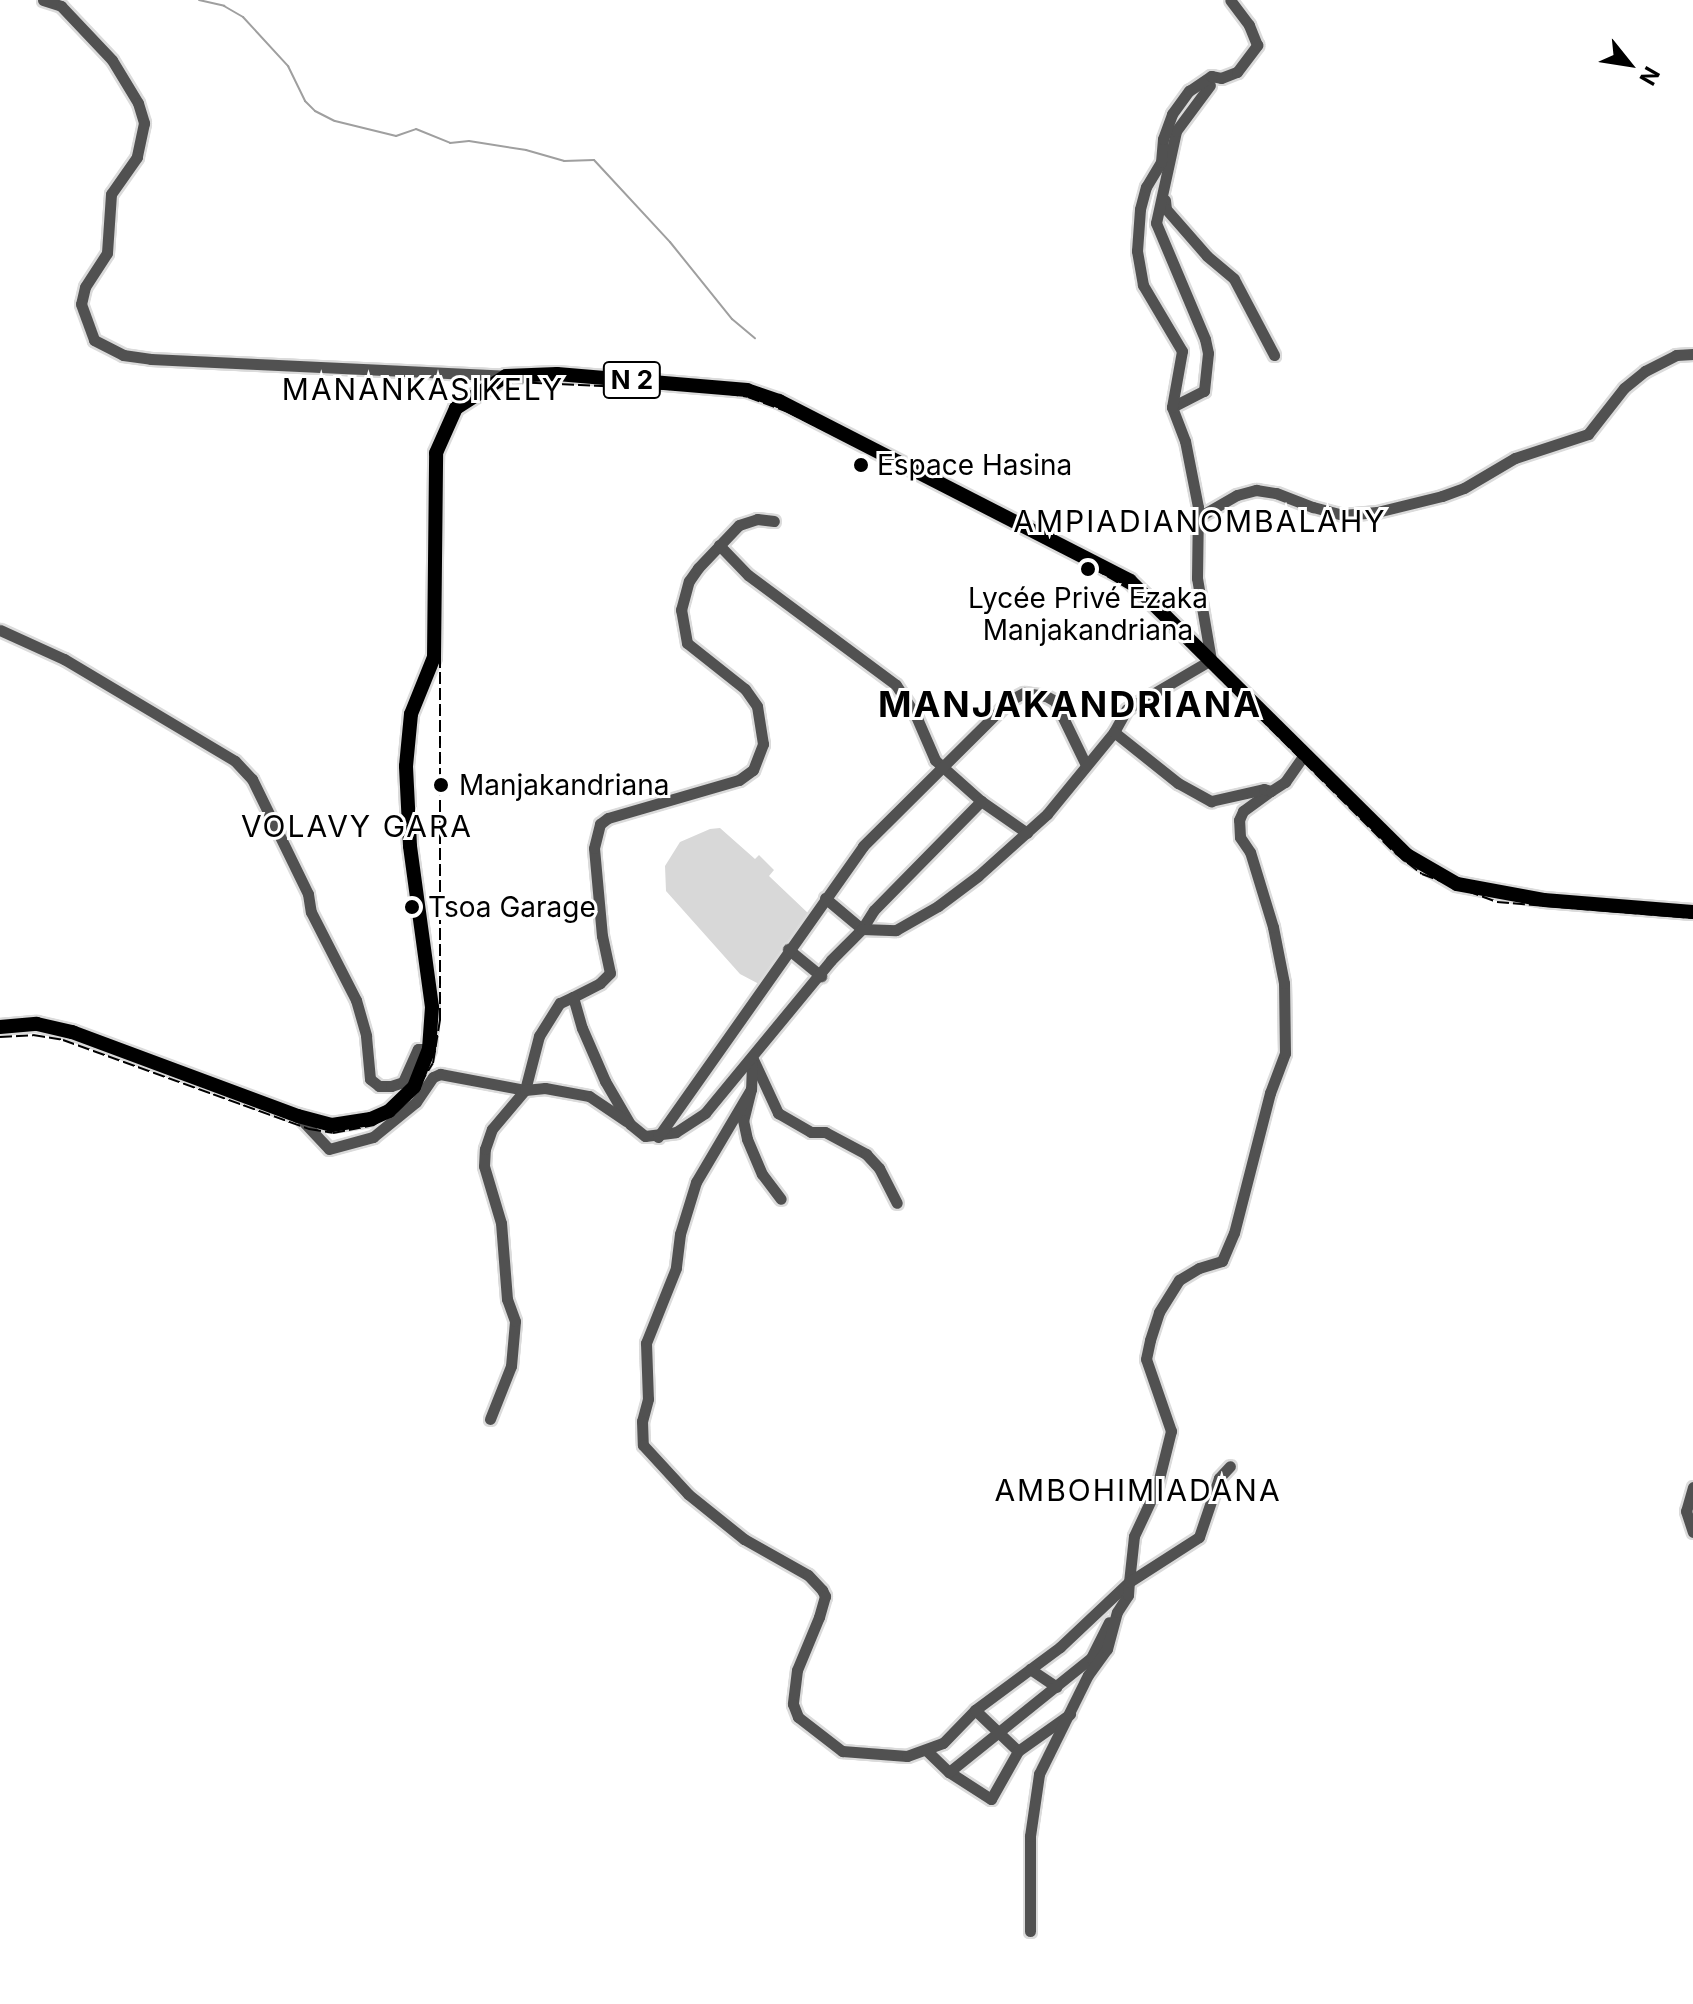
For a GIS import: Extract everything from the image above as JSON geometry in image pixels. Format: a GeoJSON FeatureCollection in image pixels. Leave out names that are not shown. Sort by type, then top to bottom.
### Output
{"type":"FeatureCollection","features":[{"type":"Feature","properties":{"kind":"main road","name":"N 2"},"geometry":{"type":"LineString","coordinates":[[506,376],[557,374],[747,390],[779,401],[1130,581],[1407,855],[1457,884],[1544,900],[1693,912]]}},
{"type":"Feature","properties":{"kind":"main road"},"geometry":{"type":"LineString","coordinates":[[0,1027],[37,1024],[72,1032],[298,1116],[332,1125],[371,1119],[389,1111],[414,1087],[429,1049],[432,1007],[410,846],[406,766],[411,714],[434,657],[436,453],[456,408],[506,376]]}},
{"type":"Feature","properties":{"kind":"street"},"geometry":{"type":"LineString","coordinates":[[43,0],[61,6],[112,60],[138,103],[144,123],[137,157],[111,194],[107,253],[85,287],[83,313],[94,340],[123,355],[151,359],[506,376]]}},
{"type":"Feature","properties":{"kind":"street"},"geometry":{"type":"LineString","coordinates":[[1172,407],[1204,391],[1208,353],[1205,339],[1156,223],[1176,131],[1204,88],[1237,72],[1257,45],[1249,25],[1230,0]]}},
{"type":"Feature","properties":{"kind":"street"},"geometry":{"type":"LineString","coordinates":[[825,898],[862,929],[896,930],[938,906],[1027,833],[1114,732],[1127,709],[1171,687],[1211,660],[1197,578],[1197,518],[1189,458],[1172,407],[1182,351],[1143,285],[1137,251],[1140,209],[1146,187],[1161,162],[1163,139],[1172,114],[1189,91],[1211,76],[1221,78]]}},
{"type":"Feature","properties":{"kind":"street"},"geometry":{"type":"LineString","coordinates":[[1164,188],[1166,209],[1207,256],[1234,279],[1274,355]]}},
{"type":"Feature","properties":{"kind":"street"},"geometry":{"type":"LineString","coordinates":[[1197,518],[1237,495],[1256,490],[1276,493],[1343,515],[1377,512],[1442,496],[1464,488],[1515,458],[1588,434],[1624,388],[1645,371],[1676,355],[1693,354]]}},
{"type":"Feature","properties":{"kind":"street"},"geometry":{"type":"LineString","coordinates":[[490,1419],[511,1366],[515,1321],[507,1299],[501,1223],[484,1166],[485,1149],[497,1121],[525,1090],[539,1036],[560,1003],[600,983],[610,973],[602,936],[594,848],[600,824],[608,818],[739,780],[753,770],[763,744],[757,706],[745,689],[687,643],[681,625],[681,610],[689,581],[739,525],[757,519],[774,521]]}},
{"type":"Feature","properties":{"kind":"street"},"geometry":{"type":"LineString","coordinates":[[719,545],[741,569],[896,685],[916,716],[941,768],[1027,833]]}},
{"type":"Feature","properties":{"kind":"street"},"geometry":{"type":"LineString","coordinates":[[0,630],[64,659],[235,761],[252,779],[308,894],[311,912],[356,1000],[366,1036],[370,1079],[379,1086],[403,1082],[418,1049],[429,1049]]}},
{"type":"Feature","properties":{"kind":"street"},"geometry":{"type":"LineString","coordinates":[[658,1137],[863,846],[1010,700],[1024,693],[1046,696],[1055,701],[1086,765]]}},
{"type":"Feature","properties":{"kind":"street"},"geometry":{"type":"LineString","coordinates":[[1114,732],[1178,783],[1211,801],[1264,789],[1271,791]]}},
{"type":"Feature","properties":{"kind":"street"},"geometry":{"type":"LineString","coordinates":[[949,1772],[996,1731],[1091,1658],[1128,1595],[1134,1536],[1157,1487],[1171,1431],[1146,1359],[1150,1340],[1159,1312],[1179,1280],[1199,1268],[1222,1261],[1234,1233],[1270,1093],[1285,1053],[1282,969],[1273,927],[1240,828],[1243,811],[1285,782],[1305,753]]}},
{"type":"Feature","properties":{"kind":"street"},"geometry":{"type":"LineString","coordinates":[[298,1116],[329,1149],[373,1137],[416,1102],[433,1077],[440,1074],[525,1090],[572,1091],[589,1096],[645,1136],[658,1137],[692,1124],[862,929],[874,910],[981,801]]}},
{"type":"Feature","properties":{"kind":"street"},"geometry":{"type":"LineString","coordinates":[[788,949],[821,976]]}},
{"type":"Feature","properties":{"kind":"street"},"geometry":{"type":"LineString","coordinates":[[573,997],[582,1028],[605,1081],[630,1124]]}},
{"type":"Feature","properties":{"kind":"street"},"geometry":{"type":"LineString","coordinates":[[752,1057],[751,1089],[743,1120],[747,1139],[762,1174],[781,1199]]}},
{"type":"Feature","properties":{"kind":"street"},"geometry":{"type":"LineString","coordinates":[[752,1057],[778,1113],[811,1132],[825,1132],[866,1154],[879,1168],[897,1203]]}},
{"type":"Feature","properties":{"kind":"street"},"geometry":{"type":"LineString","coordinates":[[751,1089],[696,1182],[680,1234],[676,1268],[646,1343],[648,1399],[642,1421],[643,1445],[688,1494],[744,1539],[808,1575],[822,1590],[825,1596],[819,1617],[797,1670],[793,1704],[798,1717],[842,1751],[907,1756],[943,1743],[975,1710],[1060,1647],[1129,1582],[1199,1537],[1219,1478],[1230,1466]]}},
{"type":"Feature","properties":{"kind":"street"},"geometry":{"type":"LineString","coordinates":[[1693,1487],[1686,1511],[1693,1532]]}},
{"type":"Feature","properties":{"kind":"street"},"geometry":{"type":"LineString","coordinates":[[1030,1931],[1030,1836],[1039,1774],[1088,1675],[1100,1663],[1107,1649],[1117,1612]]}},
{"type":"Feature","properties":{"kind":"street"},"geometry":{"type":"LineString","coordinates":[[1030,1669],[1057,1687]]}},
{"type":"Feature","properties":{"kind":"street"},"geometry":{"type":"LineString","coordinates":[[975,1710],[1018,1751]]}},
{"type":"Feature","properties":{"kind":"street"},"geometry":{"type":"LineString","coordinates":[[926,1750],[949,1772],[991,1799],[1018,1751],[1070,1714]]}},
{"type":"Feature","properties":{"kind":"shaded area"},"geometry":{"type":"Polygon","coordinates":[[[720,828],[755,859],[759,855],[774,870],[769,876],[810,915],[759,984],[740,974],[666,891],[665,866],[680,842],[720,828]]]}},
{"type":"Feature","properties":{"kind":"waterway"},"geometry":{"type":"LineString","coordinates":[[199,0],[224,6],[243,17],[288,66],[305,101],[315,111],[335,121],[396,136],[416,129],[450,143],[469,141],[526,150],[564,161],[594,160],[670,242],[732,319],[755,338]]}},
{"type":"Feature","properties":{"kind":"railway"},"geometry":{"type":"LineString","coordinates":[[0,1037],[33,1035],[63,1040],[309,1129],[333,1133],[374,1125],[411,1098],[433,1063],[440,1020],[440,463],[445,437],[460,412],[490,387],[514,382],[711,391],[748,397],[788,412],[1052,544],[1134,592],[1395,853],[1422,874],[1497,902],[1693,918]]}},
{"type":"Feature","properties":{"kind":"place","name":"Espace Hasina"},"geometry":{"type":"Point","coordinates":[861,465]}},
{"type":"Feature","properties":{"kind":"place","name":"Lycée Privé Ezaka Manjakandriana"},"geometry":{"type":"Point","coordinates":[1088,569]}},
{"type":"Feature","properties":{"kind":"place","name":"Manjakandriana"},"geometry":{"type":"Point","coordinates":[441,785]}},
{"type":"Feature","properties":{"kind":"place","name":"Tsoa Garage"},"geometry":{"type":"Point","coordinates":[412,907]}},
{"type":"Feature","properties":{"kind":"district","name":"MANANKASIKELY"},"geometry":{"type":"Point","coordinates":[423,389]}},
{"type":"Feature","properties":{"kind":"district","name":"AMPIADIANOMBALAHY"},"geometry":{"type":"Point","coordinates":[1200,521]}},
{"type":"Feature","properties":{"kind":"district","name":"MANJAKANDRIANA"},"geometry":{"type":"Point","coordinates":[1070,705]}},
{"type":"Feature","properties":{"kind":"district","name":"VOLAVY GARA"},"geometry":{"type":"Point","coordinates":[357,826]}},
{"type":"Feature","properties":{"kind":"district","name":"AMBOHIMIADANA"},"geometry":{"type":"Point","coordinates":[1138,1490]}}]}
